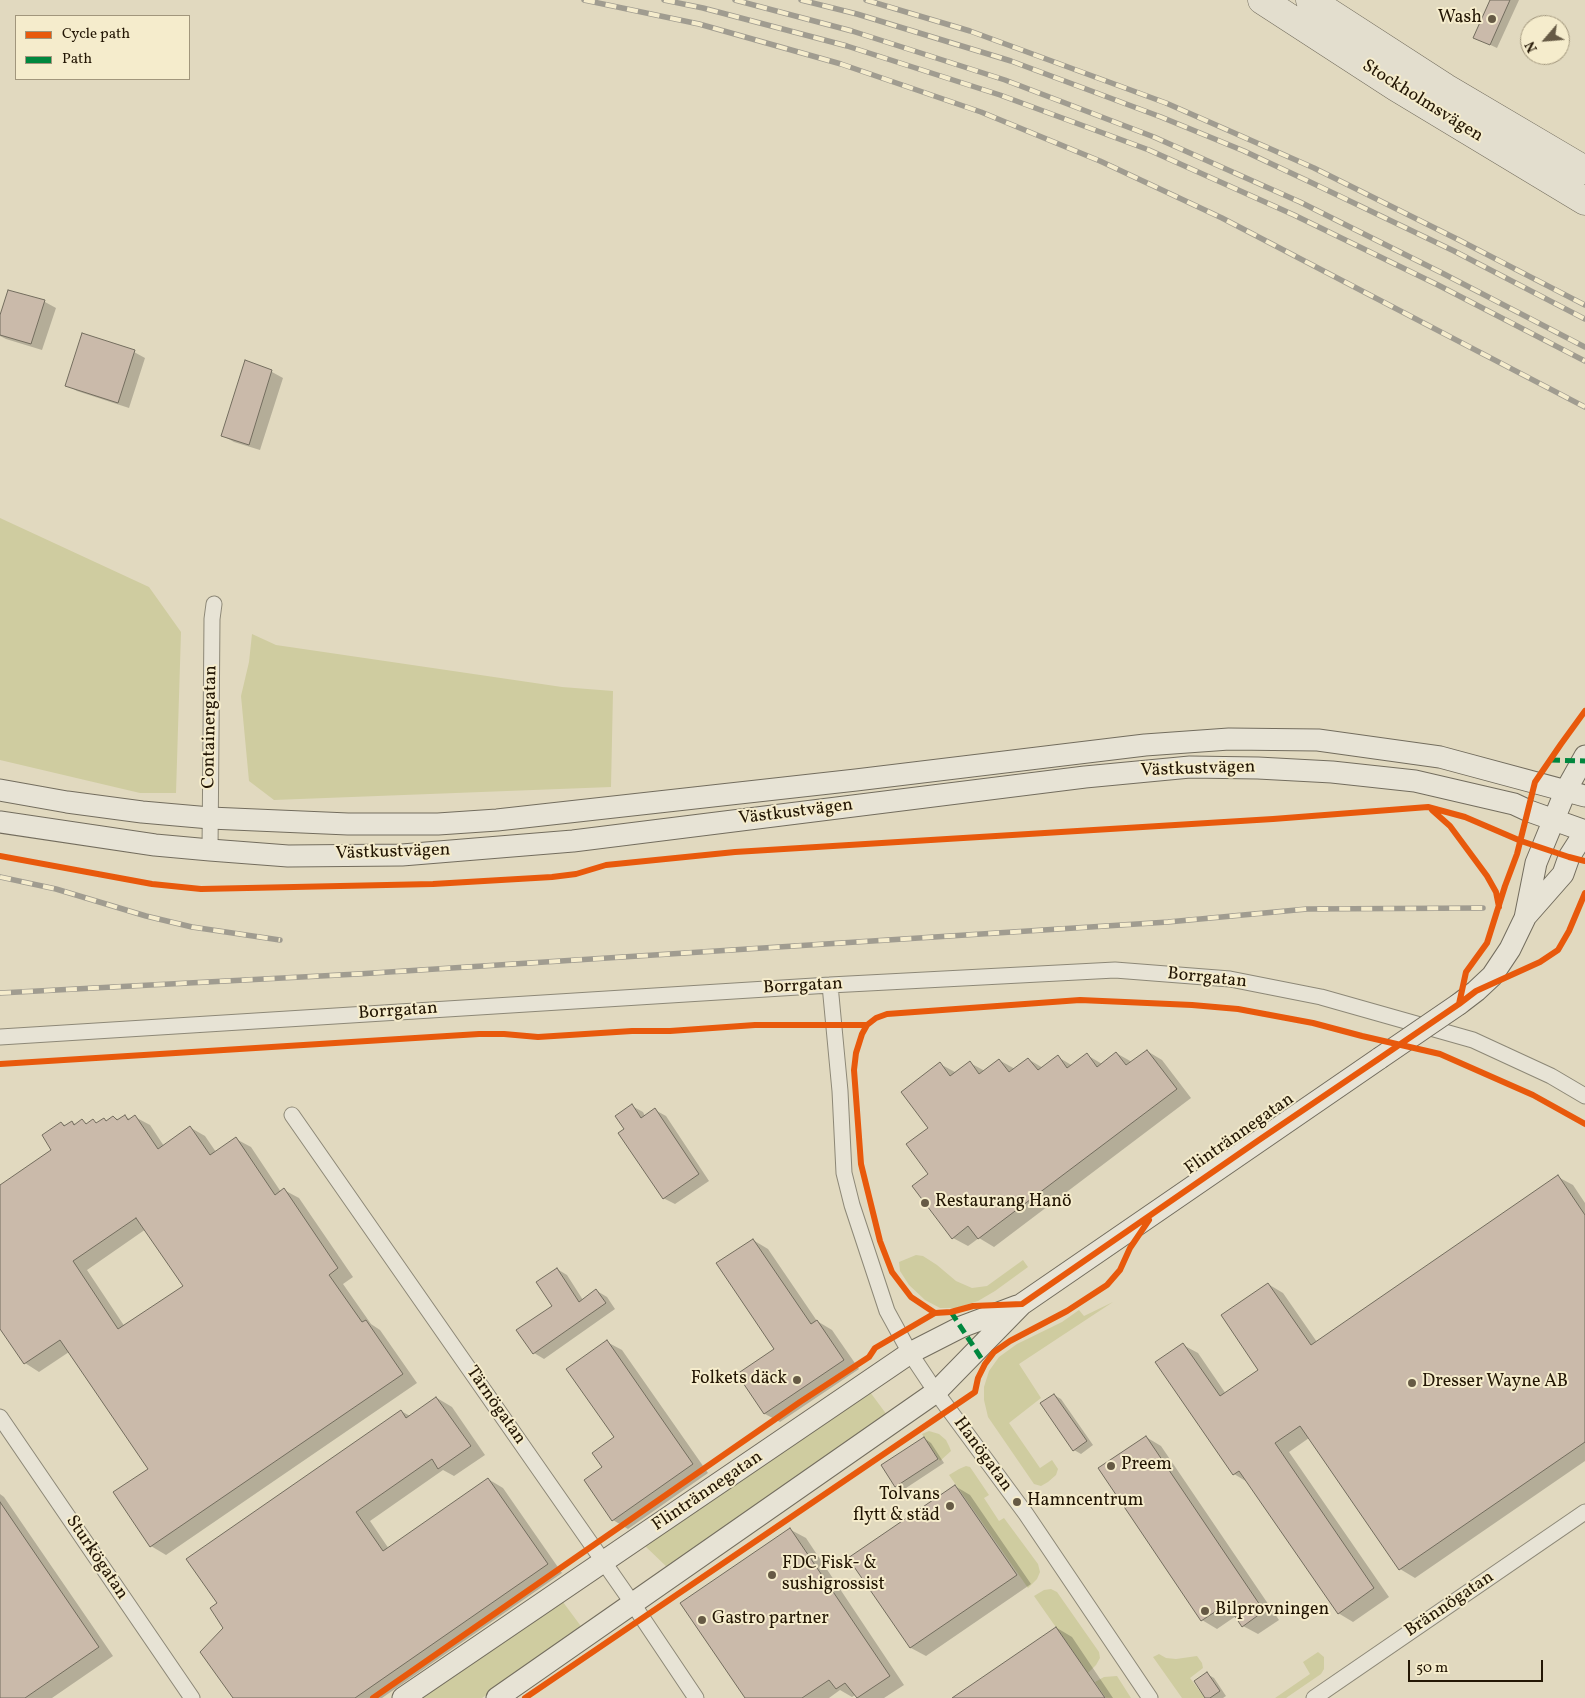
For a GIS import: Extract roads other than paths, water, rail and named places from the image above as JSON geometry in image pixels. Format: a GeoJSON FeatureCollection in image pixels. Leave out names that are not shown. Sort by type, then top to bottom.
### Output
{"type":"FeatureCollection","features":[{"type":"Feature","properties":{"kind":"highway","name":"Stockholmsvägen"},"geometry":{"type":"LineString","coordinates":[[1262,0],[1396,87],[1585,201]]}},
{"type":"Feature","properties":{"kind":"highway","name":"Stockholmsvägen"},"geometry":{"type":"LineString","coordinates":[[1310,0],[1446,88],[1585,170]]}},
{"type":"Feature","properties":{"kind":"main road","name":"Västkustvägen"},"geometry":{"type":"LineString","coordinates":[[0,790],[67,802],[142,812],[210,818],[348,824],[438,824],[497,820],[856,780],[1145,745],[1229,739],[1318,740],[1440,757],[1575,793]]}},
{"type":"Feature","properties":{"kind":"main road","name":"Flintrännegatan"},"geometry":{"type":"LineString","coordinates":[[497,1698],[936,1392],[1022,1304],[1476,991],[1492,976],[1510,949],[1525,918],[1536,863],[1553,820],[1575,793],[1585,756]]}},
{"type":"Feature","properties":{"kind":"main road","name":"Västkustvägen"},"geometry":{"type":"LineString","coordinates":[[0,822],[155,845],[210,850],[288,856],[402,855],[573,841],[1085,777],[1190,767],[1332,772],[1415,781],[1514,804],[1585,832]]}},
{"type":"Feature","properties":{"kind":"main road","name":"Flintrännegatan"},"geometry":{"type":"LineString","coordinates":[[1525,918],[1563,874],[1569,857],[1585,832]]}},
{"type":"Feature","properties":{"kind":"main road","name":"Flintrännegatan"},"geometry":{"type":"LineString","coordinates":[[403,1698],[910,1353],[961,1327],[1022,1304]]}},
{"type":"Feature","properties":{"kind":"street","name":"Containergatan"},"geometry":{"type":"LineString","coordinates":[[210,850],[212,619],[214,604]]}},
{"type":"Feature","properties":{"kind":"street","name":"Borrgatan"},"geometry":{"type":"LineString","coordinates":[[0,1037],[830,985],[1115,970],[1230,979],[1321,997],[1473,1040],[1551,1076],[1585,1096]]}},
{"type":"Feature","properties":{"kind":"street","name":"Hanögatan"},"geometry":{"type":"LineString","coordinates":[[830,985],[840,1091],[844,1173],[852,1205],[887,1311],[910,1353],[936,1392],[1026,1514],[1150,1698]]}},
{"type":"Feature","properties":{"kind":"street","name":"Tärnögatan"},"geometry":{"type":"LineString","coordinates":[[292,1114],[634,1604],[696,1698]]}},
{"type":"Feature","properties":{"kind":"street","name":"Sturkögatan"},"geometry":{"type":"LineString","coordinates":[[0,1417],[192,1698]]}},
{"type":"Feature","properties":{"kind":"street","name":"Brännögatan"},"geometry":{"type":"LineString","coordinates":[[1314,1698],[1585,1512]]}},
{"type":"Feature","properties":{"kind":"railway"},"geometry":{"type":"LineString","coordinates":[[584,0],[699,24],[841,64],[981,112],[1100,161],[1222,218],[1585,407]]}},
{"type":"Feature","properties":{"kind":"railway"},"geometry":{"type":"LineString","coordinates":[[664,0],[703,8],[847,46],[1000,95],[1149,150],[1294,215],[1438,285],[1585,361]]}},
{"type":"Feature","properties":{"kind":"railway"},"geometry":{"type":"LineString","coordinates":[[735,0],[852,31],[1005,80],[1154,137],[1300,202],[1585,347]]}},
{"type":"Feature","properties":{"kind":"railway"},"geometry":{"type":"LineString","coordinates":[[801,0],[857,14],[1011,61],[1161,117],[1244,151],[1308,181],[1454,251],[1585,319]]}},
{"type":"Feature","properties":{"kind":"railway"},"geometry":{"type":"LineString","coordinates":[[866,0],[970,31],[1166,103],[1314,168],[1585,305]]}},
{"type":"Feature","properties":{"kind":"railway"},"geometry":{"type":"LineString","coordinates":[[0,877],[56,889],[146,916],[192,927],[280,940]]}},
{"type":"Feature","properties":{"kind":"railway"},"geometry":{"type":"LineString","coordinates":[[0,993],[358,974],[1168,922],[1307,909],[1483,908]]}},
{"type":"Feature","properties":{"kind":"place","name":"Wash"},"geometry":{"type":"Point","coordinates":[1492,19]}},
{"type":"Feature","properties":{"kind":"place","name":"Restaurang Hanö"},"geometry":{"type":"Point","coordinates":[925,1203]}},
{"type":"Feature","properties":{"kind":"place","name":"Folkets däck"},"geometry":{"type":"Point","coordinates":[797,1380]}},
{"type":"Feature","properties":{"kind":"place","name":"Dresser Wayne AB"},"geometry":{"type":"Point","coordinates":[1412,1383]}},
{"type":"Feature","properties":{"kind":"place","name":"Preem"},"geometry":{"type":"Point","coordinates":[1111,1466]}},
{"type":"Feature","properties":{"kind":"place","name":"Hamncentrum"},"geometry":{"type":"Point","coordinates":[1017,1502]}},
{"type":"Feature","properties":{"kind":"place","name":"Tolvans flytt & städ"},"geometry":{"type":"Point","coordinates":[950,1506]}},
{"type":"Feature","properties":{"kind":"place","name":"FDC Fisk- & sushigrossist"},"geometry":{"type":"Point","coordinates":[772,1575]}},
{"type":"Feature","properties":{"kind":"place","name":"Bilprovningen"},"geometry":{"type":"Point","coordinates":[1205,1611]}},
{"type":"Feature","properties":{"kind":"place","name":"Gastro partner"},"geometry":{"type":"Point","coordinates":[702,1620]}}]}
